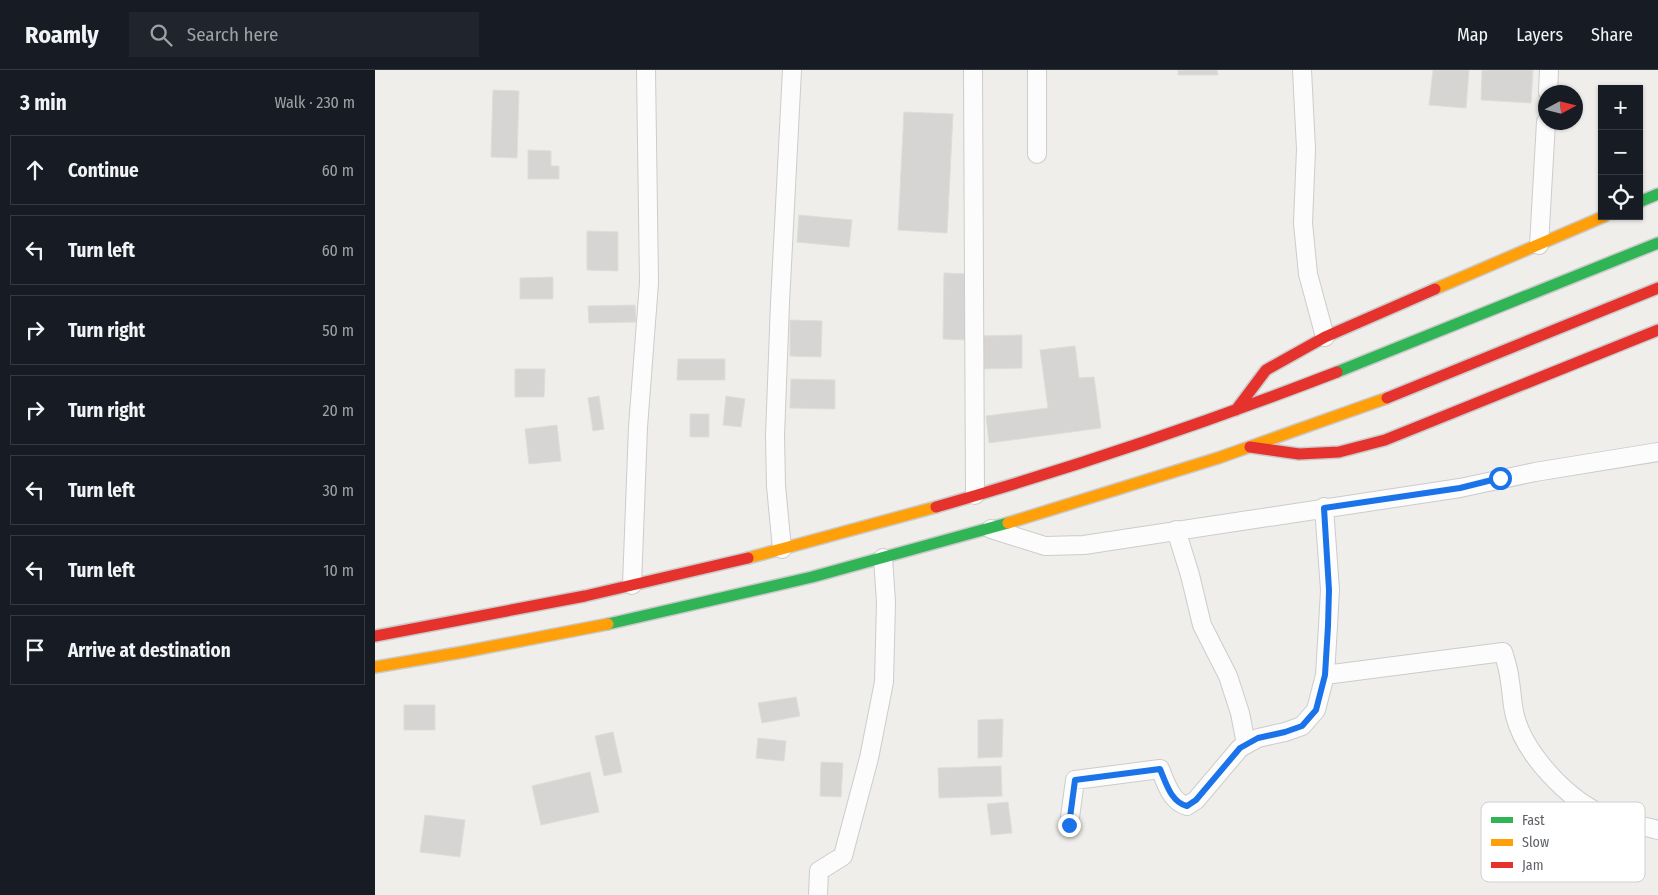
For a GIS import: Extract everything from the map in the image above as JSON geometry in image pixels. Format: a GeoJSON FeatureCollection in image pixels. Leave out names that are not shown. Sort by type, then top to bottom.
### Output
{"type":"FeatureCollection","features":[{"type":"Feature","properties":{"kind":"main road"},"geometry":{"type":"LineString","coordinates":[[1643,200],[1658,194]]}},
{"type":"Feature","properties":{"kind":"main road"},"geometry":{"type":"LineString","coordinates":[[1236,410],[1266,370],[1325,337],[1598,219]]}},
{"type":"Feature","properties":{"kind":"main road"},"geometry":{"type":"LineString","coordinates":[[375,636],[426,630],[632,585],[782,549],[975,495],[1122,449],[1350,368],[1658,243]]}},
{"type":"Feature","properties":{"kind":"main road"},"geometry":{"type":"LineString","coordinates":[[375,667],[430,654],[549,636],[667,611],[883,558],[990,528],[1135,485],[1364,407],[1658,288]]}},
{"type":"Feature","properties":{"kind":"main road"},"geometry":{"type":"LineString","coordinates":[[1250,447],[1299,454],[1339,452],[1385,440],[1658,330]]}},
{"type":"Feature","properties":{"kind":"street"},"geometry":{"type":"LineString","coordinates":[[632,585],[639,428],[649,283],[646,70]]}},
{"type":"Feature","properties":{"kind":"street"},"geometry":{"type":"LineString","coordinates":[[782,549],[775,436],[779,312],[792,70]]}},
{"type":"Feature","properties":{"kind":"street"},"geometry":{"type":"LineString","coordinates":[[973,70],[975,495]]}},
{"type":"Feature","properties":{"kind":"street"},"geometry":{"type":"LineString","coordinates":[[1037,70],[1037,154]]}},
{"type":"Feature","properties":{"kind":"street"},"geometry":{"type":"LineString","coordinates":[[1302,70],[1306,149],[1303,223],[1308,274],[1325,337]]}},
{"type":"Feature","properties":{"kind":"street"},"geometry":{"type":"LineString","coordinates":[[1548,85],[1549,70]]}},
{"type":"Feature","properties":{"kind":"street"},"geometry":{"type":"LineString","coordinates":[[1539,245],[1546,130]]}},
{"type":"Feature","properties":{"kind":"street"},"geometry":{"type":"LineString","coordinates":[[990,528],[1045,546],[1084,545],[1460,488],[1535,472],[1658,452]]}},
{"type":"Feature","properties":{"kind":"street"},"geometry":{"type":"LineString","coordinates":[[1069,825],[1075,780],[1160,769],[1173,799],[1187,806],[1196,800],[1240,748],[1258,738],[1302,726],[1316,710],[1325,675],[1329,590],[1324,508]]}},
{"type":"Feature","properties":{"kind":"street"},"geometry":{"type":"LineString","coordinates":[[1176,530],[1202,624],[1228,676],[1240,712],[1246,744]]}},
{"type":"Feature","properties":{"kind":"street"},"geometry":{"type":"LineString","coordinates":[[818,895],[819,871],[843,856],[869,758],[884,682],[886,602],[883,558]]}},
{"type":"Feature","properties":{"kind":"street"},"geometry":{"type":"LineString","coordinates":[[1325,675],[1503,652],[1510,680],[1515,716],[1524,738],[1536,758],[1551,776],[1567,792],[1582,802]]}},
{"type":"Feature","properties":{"kind":"street"},"geometry":{"type":"LineString","coordinates":[[1645,826],[1658,830]]}},
{"type":"Feature","properties":{"kind":"building"},"geometry":{"type":"Polygon","coordinates":[[[1178,70],[1217,70],[1218,75],[1178,75],[1178,70]]]}},
{"type":"Feature","properties":{"kind":"building"},"geometry":{"type":"Polygon","coordinates":[[[1433,70],[1469,70],[1466,108],[1429,105],[1433,70]]]}},
{"type":"Feature","properties":{"kind":"building"},"geometry":{"type":"Polygon","coordinates":[[[1482,70],[1533,70],[1531,103],[1481,100],[1482,70]]]}},
{"type":"Feature","properties":{"kind":"building"},"geometry":{"type":"Polygon","coordinates":[[[493,90],[519,91],[517,158],[491,157],[493,90]]]}},
{"type":"Feature","properties":{"kind":"building"},"geometry":{"type":"Polygon","coordinates":[[[904,112],[953,114],[947,233],[898,230],[904,112]]]}},
{"type":"Feature","properties":{"kind":"building"},"geometry":{"type":"Polygon","coordinates":[[[528,150],[551,151],[551,166],[559,166],[559,179],[528,179],[528,150]]]}},
{"type":"Feature","properties":{"kind":"building"},"geometry":{"type":"Polygon","coordinates":[[[799,215],[852,220],[849,247],[797,242],[799,215]]]}},
{"type":"Feature","properties":{"kind":"building"},"geometry":{"type":"Polygon","coordinates":[[[587,231],[618,232],[618,271],[587,270],[587,231]]]}},
{"type":"Feature","properties":{"kind":"building"},"geometry":{"type":"Polygon","coordinates":[[[944,273],[969,274],[967,340],[943,339],[944,273]]]}},
{"type":"Feature","properties":{"kind":"building"},"geometry":{"type":"Polygon","coordinates":[[[553,277],[553,299],[520,299],[520,278],[553,277]]]}},
{"type":"Feature","properties":{"kind":"building"},"geometry":{"type":"Polygon","coordinates":[[[635,305],[636,322],[589,323],[588,306],[635,305]]]}},
{"type":"Feature","properties":{"kind":"building"},"geometry":{"type":"Polygon","coordinates":[[[790,320],[822,321],[821,357],[790,356],[790,320]]]}},
{"type":"Feature","properties":{"kind":"building"},"geometry":{"type":"Polygon","coordinates":[[[1022,335],[1022,368],[982,369],[981,336],[1022,335]]]}},
{"type":"Feature","properties":{"kind":"building"},"geometry":{"type":"Polygon","coordinates":[[[1075,346],[1079,378],[1094,377],[1101,428],[989,443],[986,416],[1048,408],[1040,350],[1075,346]]]}},
{"type":"Feature","properties":{"kind":"building"},"geometry":{"type":"Polygon","coordinates":[[[678,359],[725,359],[725,380],[677,380],[678,359]]]}},
{"type":"Feature","properties":{"kind":"building"},"geometry":{"type":"Polygon","coordinates":[[[515,369],[545,369],[544,397],[515,397],[515,369]]]}},
{"type":"Feature","properties":{"kind":"building"},"geometry":{"type":"Polygon","coordinates":[[[791,379],[835,380],[835,409],[790,408],[791,379]]]}},
{"type":"Feature","properties":{"kind":"building"},"geometry":{"type":"Polygon","coordinates":[[[599,396],[604,429],[593,431],[588,398],[599,396]]]}},
{"type":"Feature","properties":{"kind":"building"},"geometry":{"type":"Polygon","coordinates":[[[726,396],[745,399],[741,427],[723,425],[726,396]]]}},
{"type":"Feature","properties":{"kind":"building"},"geometry":{"type":"Polygon","coordinates":[[[690,414],[709,414],[709,437],[690,437],[690,414]]]}},
{"type":"Feature","properties":{"kind":"building"},"geometry":{"type":"Polygon","coordinates":[[[557,425],[561,461],[529,464],[525,429],[557,425]]]}},
{"type":"Feature","properties":{"kind":"building"},"geometry":{"type":"Polygon","coordinates":[[[796,697],[800,716],[762,723],[758,703],[796,697]]]}},
{"type":"Feature","properties":{"kind":"building"},"geometry":{"type":"Polygon","coordinates":[[[404,705],[435,705],[435,730],[404,730],[404,705]]]}},
{"type":"Feature","properties":{"kind":"building"},"geometry":{"type":"Polygon","coordinates":[[[1003,719],[1002,757],[978,758],[978,720],[1003,719]]]}},
{"type":"Feature","properties":{"kind":"building"},"geometry":{"type":"Polygon","coordinates":[[[613,732],[622,772],[604,776],[595,736],[613,732]]]}},
{"type":"Feature","properties":{"kind":"building"},"geometry":{"type":"Polygon","coordinates":[[[758,738],[786,741],[784,761],[756,758],[758,738]]]}},
{"type":"Feature","properties":{"kind":"building"},"geometry":{"type":"Polygon","coordinates":[[[821,762],[843,763],[841,797],[820,796],[821,762]]]}},
{"type":"Feature","properties":{"kind":"building"},"geometry":{"type":"Polygon","coordinates":[[[1001,766],[1002,796],[939,798],[938,768],[1001,766]]]}},
{"type":"Feature","properties":{"kind":"building"},"geometry":{"type":"Polygon","coordinates":[[[590,772],[599,812],[541,825],[532,786],[590,772]]]}},
{"type":"Feature","properties":{"kind":"building"},"geometry":{"type":"Polygon","coordinates":[[[1008,802],[1012,833],[991,835],[987,804],[1008,802]]]}},
{"type":"Feature","properties":{"kind":"building"},"geometry":{"type":"Polygon","coordinates":[[[425,815],[465,820],[460,857],[420,852],[425,815]]]}},
{"type":"Feature","properties":{"kind":"traffic: fast"},"geometry":{"type":"LineString","coordinates":[[1643,200],[1658,194]]}},
{"type":"Feature","properties":{"kind":"traffic: fast"},"geometry":{"type":"LineString","coordinates":[[1337,372],[1658,243]]}},
{"type":"Feature","properties":{"kind":"traffic: fast"},"geometry":{"type":"LineString","coordinates":[[608,624],[812,577],[1008,523]]}},
{"type":"Feature","properties":{"kind":"traffic: slow"},"geometry":{"type":"LineString","coordinates":[[1435,289],[1598,219]]}},
{"type":"Feature","properties":{"kind":"traffic: slow"},"geometry":{"type":"LineString","coordinates":[[1008,523],[1218,458],[1387,398]]}},
{"type":"Feature","properties":{"kind":"traffic: slow"},"geometry":{"type":"LineString","coordinates":[[748,558],[936,507]]}},
{"type":"Feature","properties":{"kind":"traffic: slow"},"geometry":{"type":"LineString","coordinates":[[375,667],[608,624]]}},
{"type":"Feature","properties":{"kind":"traffic: jam"},"geometry":{"type":"LineString","coordinates":[[1387,398],[1658,288]]}},
{"type":"Feature","properties":{"kind":"traffic: jam"},"geometry":{"type":"LineString","coordinates":[[1236,410],[1266,370],[1325,337],[1435,289]]}},
{"type":"Feature","properties":{"kind":"traffic: jam"},"geometry":{"type":"LineString","coordinates":[[1250,447],[1299,454],[1339,452],[1385,440],[1658,330]]}},
{"type":"Feature","properties":{"kind":"traffic: jam"},"geometry":{"type":"LineString","coordinates":[[936,507],[1138,444],[1337,372]]}},
{"type":"Feature","properties":{"kind":"traffic: jam"},"geometry":{"type":"LineString","coordinates":[[375,636],[585,596],[748,558]]}},
{"type":"Feature","properties":{"kind":"route"},"geometry":{"type":"LineString","coordinates":[[1069,825],[1075,780],[1160,769],[1173,799],[1187,806],[1196,800],[1240,748],[1258,738],[1302,726],[1316,710],[1325,675],[1328,626],[1329,590],[1324,508],[1460,488],[1500,478]]}}]}
